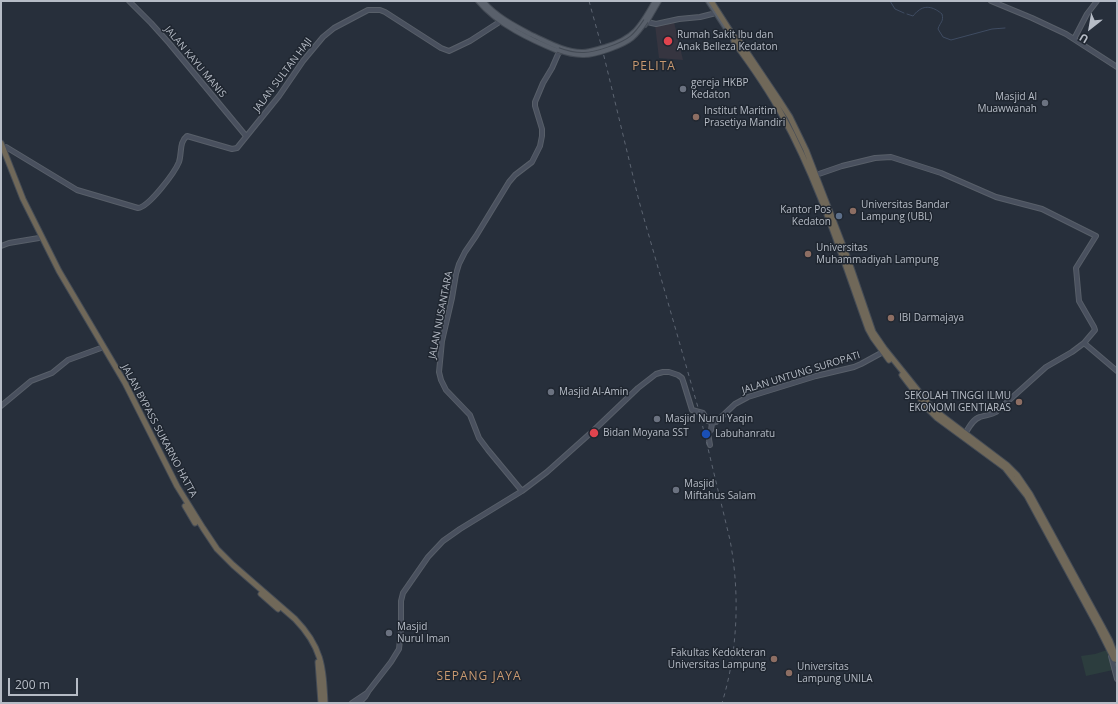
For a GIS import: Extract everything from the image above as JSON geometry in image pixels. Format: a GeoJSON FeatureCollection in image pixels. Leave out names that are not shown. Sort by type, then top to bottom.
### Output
{"type":"FeatureCollection","features":[{"type":"Feature","properties":{"kind":"highway"},"geometry":{"type":"LineString","coordinates":[[711,1],[773,98],[796,142],[873,332],[894,363]]}},
{"type":"Feature","properties":{"kind":"highway"},"geometry":{"type":"LineString","coordinates":[[734,38],[790,117],[806,150],[845,251],[869,333],[921,397],[928,409],[941,421],[992,458],[1011,474],[1027,496],[1076,584],[1102,626],[1115,660]]}},
{"type":"Feature","properties":{"kind":"highway","name":"JALAN BYPASS SUKARNO HATTA"},"geometry":{"type":"LineString","coordinates":[[2,148],[24,209],[69,295],[101,348],[138,416],[180,497],[210,545],[221,558],[278,607]]}},
{"type":"Feature","properties":{"kind":"highway","name":"JALAN BYPASS SUKARNO HATTA"},"geometry":{"type":"LineString","coordinates":[[2,148],[23,199],[59,271],[125,383],[177,486],[212,542],[223,555],[305,635],[316,654],[323,702]]}},
{"type":"Feature","properties":{"kind":"highway"},"geometry":{"type":"LineString","coordinates":[[921,397],[965,434],[1002,460],[1017,475],[1030,494],[1076,584]]}},
{"type":"Feature","properties":{"kind":"main road"},"geometry":{"type":"LineString","coordinates":[[478,1],[488,12],[509,27],[552,46],[581,52],[614,47]]}},
{"type":"Feature","properties":{"kind":"main road"},"geometry":{"type":"LineString","coordinates":[[483,1],[490,9],[504,19],[558,50],[572,56],[582,57],[602,53],[632,35],[647,20],[654,1]]}},
{"type":"Feature","properties":{"kind":"main road"},"geometry":{"type":"LineString","coordinates":[[558,50],[584,54],[618,44],[630,38],[636,32],[647,20],[660,1]]}},
{"type":"Feature","properties":{"kind":"main road"},"geometry":{"type":"LineString","coordinates":[[711,1],[716,13],[734,38]]}},
{"type":"Feature","properties":{"kind":"street","name":"JALAN KAYU MANIS"},"geometry":{"type":"LineString","coordinates":[[129,1],[164,38],[246,136]]}},
{"type":"Feature","properties":{"kind":"street"},"geometry":{"type":"LineString","coordinates":[[991,1],[1032,18],[1074,39],[1117,66]]}},
{"type":"Feature","properties":{"kind":"street"},"geometry":{"type":"LineString","coordinates":[[1074,39],[1087,14],[1097,1]]}},
{"type":"Feature","properties":{"kind":"street","name":"JALAN SULTAN HAJI"},"geometry":{"type":"LineString","coordinates":[[2,148],[6,146],[77,190],[140,208],[145,206],[150,201],[176,168],[180,159],[182,142],[187,136],[232,149],[237,148],[280,96],[316,44],[334,28],[362,12],[368,10],[380,10],[385,12],[441,48],[449,51],[470,41],[501,21]]}},
{"type":"Feature","properties":{"kind":"street"},"geometry":{"type":"LineString","coordinates":[[647,20],[656,24],[716,13]]}},
{"type":"Feature","properties":{"kind":"street","name":"JALAN NUSANTARA"},"geometry":{"type":"LineString","coordinates":[[522,491],[483,444],[470,415],[446,390],[441,380],[439,366],[442,342],[459,264],[509,182],[515,175],[534,160],[540,146],[542,136],[542,129],[535,102],[543,83],[552,68],[558,50]]}},
{"type":"Feature","properties":{"kind":"street"},"geometry":{"type":"LineString","coordinates":[[816,175],[842,166],[875,158],[891,158],[942,173],[996,197],[1042,209],[1096,236],[1076,268],[1079,301],[1095,330],[1084,343],[1072,352],[1046,367],[996,412],[976,419],[965,434]]}},
{"type":"Feature","properties":{"kind":"street"},"geometry":{"type":"LineString","coordinates":[[1,246],[9,243],[39,238]]}},
{"type":"Feature","properties":{"kind":"street"},"geometry":{"type":"LineString","coordinates":[[1084,343],[1117,371]]}},
{"type":"Feature","properties":{"kind":"street"},"geometry":{"type":"LineString","coordinates":[[1,406],[31,381],[52,373],[68,360],[101,348]]}},
{"type":"Feature","properties":{"kind":"street","name":"JALAN UNTUNG SUROPATI"},"geometry":{"type":"LineString","coordinates":[[712,423],[716,422],[735,404],[748,396],[816,376],[854,367],[883,352]]}},
{"type":"Feature","properties":{"kind":"street"},"geometry":{"type":"LineString","coordinates":[[356,703],[367,693],[395,657],[399,649],[403,593],[437,546],[495,506],[522,491],[558,463],[638,388],[656,374],[669,372],[682,378],[692,410],[703,413],[708,421],[712,423],[711,430],[708,433],[710,445]]}},
{"type":"Feature","properties":{"kind":"street"},"geometry":{"type":"LineString","coordinates":[[1112,650],[1117,679]]}},
{"type":"Feature","properties":{"kind":"street"},"geometry":{"type":"LineString","coordinates":[[352,703],[367,693]]}},
{"type":"Feature","properties":{"kind":"street"},"geometry":{"type":"LineString","coordinates":[[359,703],[366,698],[367,693]]}},
{"type":"Feature","properties":{"kind":"shaded area","name":"Rumah Sakit Ibu dan Anak Belleza Kedaton"},"geometry":{"type":"Polygon","coordinates":[[[674,22],[683,60],[659,58],[655,25],[674,22]]]}},
{"type":"Feature","properties":{"kind":"shaded area"},"geometry":{"type":"Polygon","coordinates":[[[1107,650],[1113,670],[1086,676],[1081,656],[1107,650]]]}},
{"type":"Feature","properties":{"kind":"waterway"},"geometry":{"type":"LineString","coordinates":[[890,1],[895,9],[904,13]]}},
{"type":"Feature","properties":{"kind":"waterway"},"geometry":{"type":"LineString","coordinates":[[907,14],[913,16],[917,11],[927,7],[936,10],[942,14],[942,20],[938,29],[943,37],[951,40],[992,29],[1005,28]]}},
{"type":"Feature","properties":{"kind":"tunnel"},"geometry":{"type":"LineString","coordinates":[[1114,661],[1117,670]]}},
{"type":"Feature","properties":{"kind":"railway"},"geometry":{"type":"LineString","coordinates":[[589,1],[602,48],[639,201],[699,411],[730,540],[735,581],[736,622],[731,663],[722,703]]}},
{"type":"Feature","properties":{"kind":"place","name":"Rumah Sakit Ibu dan Anak Belleza Kedaton"},"geometry":{"type":"Point","coordinates":[668,41]}},
{"type":"Feature","properties":{"kind":"place","name":"gereja HKBP Kedaton"},"geometry":{"type":"Point","coordinates":[683,89]}},
{"type":"Feature","properties":{"kind":"place","name":"Masjid Al Muawwanah"},"geometry":{"type":"Point","coordinates":[1045,103]}},
{"type":"Feature","properties":{"kind":"place","name":"Institut Maritim Prasetiya Mandiri"},"geometry":{"type":"Point","coordinates":[696,117]}},
{"type":"Feature","properties":{"kind":"place","name":"Universitas Bandar Lampung (UBL)"},"geometry":{"type":"Point","coordinates":[853,211]}},
{"type":"Feature","properties":{"kind":"place","name":"Kantor Pos Kedaton"},"geometry":{"type":"Point","coordinates":[839,216]}},
{"type":"Feature","properties":{"kind":"place","name":"Universitas Muhammadiyah Lampung"},"geometry":{"type":"Point","coordinates":[808,254]}},
{"type":"Feature","properties":{"kind":"place","name":"IBI Darmajaya"},"geometry":{"type":"Point","coordinates":[891,318]}},
{"type":"Feature","properties":{"kind":"place","name":"Masjid Al-Amin"},"geometry":{"type":"Point","coordinates":[551,392]}},
{"type":"Feature","properties":{"kind":"place","name":"SEKOLAH TINGGI ILMU EKONOMI GENTIARAS"},"geometry":{"type":"Point","coordinates":[1019,402]}},
{"type":"Feature","properties":{"kind":"place","name":"Masjid Nurul Yaqin"},"geometry":{"type":"Point","coordinates":[657,419]}},
{"type":"Feature","properties":{"kind":"place","name":"Bidan Moyana SST"},"geometry":{"type":"Point","coordinates":[594,433]}},
{"type":"Feature","properties":{"kind":"place","name":"Labuhanratu"},"geometry":{"type":"Point","coordinates":[706,434]}},
{"type":"Feature","properties":{"kind":"place","name":"Masjid Miftahus Salam"},"geometry":{"type":"Point","coordinates":[676,490]}},
{"type":"Feature","properties":{"kind":"place","name":"Masjid Nurul Iman"},"geometry":{"type":"Point","coordinates":[389,633]}},
{"type":"Feature","properties":{"kind":"place","name":"Fakultas Kedokteran Universitas Lampung"},"geometry":{"type":"Point","coordinates":[774,659]}},
{"type":"Feature","properties":{"kind":"place","name":"Universitas Lampung UNILA"},"geometry":{"type":"Point","coordinates":[789,673]}},
{"type":"Feature","properties":{"kind":"district","name":"PELITA"},"geometry":{"type":"Point","coordinates":[654,67]}},
{"type":"Feature","properties":{"kind":"district","name":"SEPANG JAYA"},"geometry":{"type":"Point","coordinates":[479,677]}}]}
